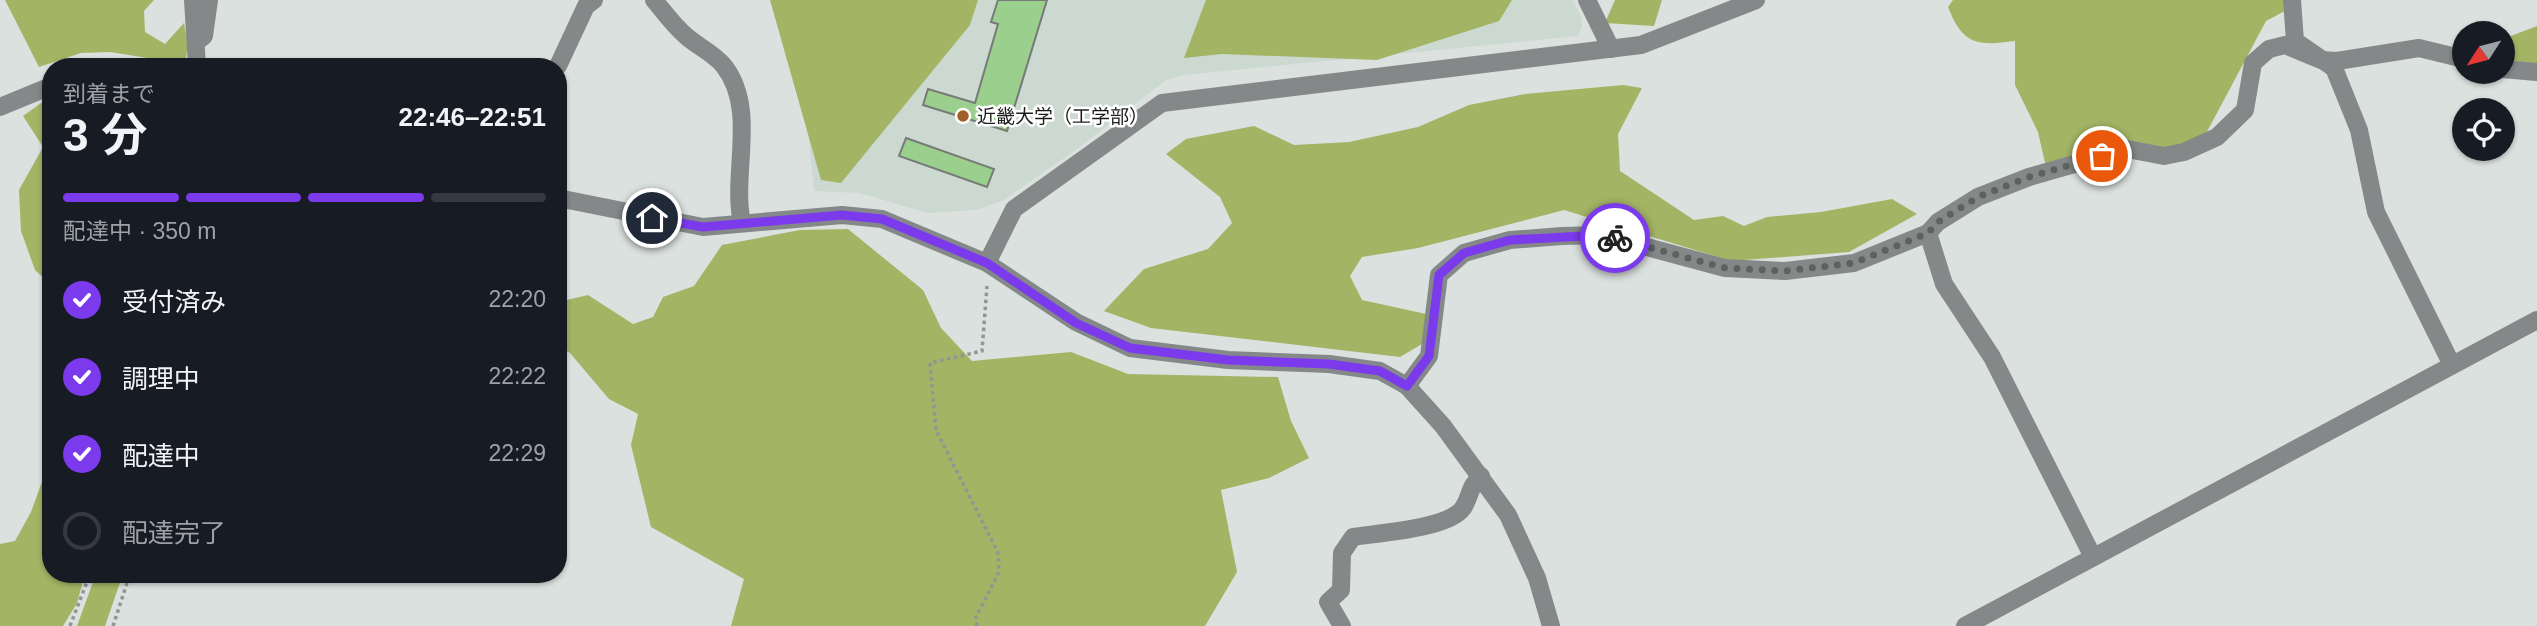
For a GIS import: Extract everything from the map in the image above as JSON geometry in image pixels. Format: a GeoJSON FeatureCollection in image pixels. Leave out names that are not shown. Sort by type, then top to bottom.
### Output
{"type":"FeatureCollection","features":[{"type":"Feature","properties":{"kind":"street"},"geometry":{"type":"LineString","coordinates":[[193,0],[197,58]]}},
{"type":"Feature","properties":{"kind":"street"},"geometry":{"type":"LineString","coordinates":[[196,43],[204,36],[209,0]]}},
{"type":"Feature","properties":{"kind":"street"},"geometry":{"type":"LineString","coordinates":[[562,58],[586,6],[594,0]]}},
{"type":"Feature","properties":{"kind":"street"},"geometry":{"type":"LineString","coordinates":[[654,0],[683,35],[723,65],[737,90],[741,114],[737,203],[742,223]]}},
{"type":"Feature","properties":{"kind":"street"},"geometry":{"type":"LineString","coordinates":[[1587,0],[1611,50]]}},
{"type":"Feature","properties":{"kind":"street"},"geometry":{"type":"LineString","coordinates":[[987,263],[1014,209],[1162,103],[1641,45],[1756,0]]}},
{"type":"Feature","properties":{"kind":"street"},"geometry":{"type":"LineString","coordinates":[[2292,0],[2295,41],[2334,68],[2359,130],[2376,212],[2452,365]]}},
{"type":"Feature","properties":{"kind":"street"},"geometry":{"type":"LineString","coordinates":[[1407,386],[1429,356],[1439,275],[1464,253],[1510,240],[1602,235],[1725,268],[1785,271],[1854,263],[1928,233],[1938,222],[1978,197],[2029,177],[2127,149],[2164,156],[2174,155],[2217,136],[2245,110],[2253,63],[2269,49],[2285,45],[2321,60],[2337,61],[2419,47],[2452,56]]}},
{"type":"Feature","properties":{"kind":"street"},"geometry":{"type":"LineString","coordinates":[[2515,70],[2537,72]]}},
{"type":"Feature","properties":{"kind":"street"},"geometry":{"type":"LineString","coordinates":[[0,107],[42,90]]}},
{"type":"Feature","properties":{"kind":"street"},"geometry":{"type":"LineString","coordinates":[[567,200],[703,227],[842,215],[882,219],[987,263],[1076,323],[1130,348],[1228,360],[1329,364],[1380,371],[1407,386],[1443,426],[1508,515],[1537,578],[1551,626]]}},
{"type":"Feature","properties":{"kind":"street"},"geometry":{"type":"LineString","coordinates":[[1928,233],[1944,284],[1992,357],[2093,557]]}},
{"type":"Feature","properties":{"kind":"street"},"geometry":{"type":"LineString","coordinates":[[1975,624],[2093,557],[2537,320]]}},
{"type":"Feature","properties":{"kind":"street"},"geometry":{"type":"LineString","coordinates":[[1342,626],[1328,602],[1341,590],[1342,552],[1353,537],[1445,521],[1462,509],[1471,485],[1481,476]]}},
{"type":"Feature","properties":{"kind":"path"},"geometry":{"type":"LineString","coordinates":[[977,626],[976,617],[999,572],[998,553],[936,430],[930,363],[982,351],[987,263]]}},
{"type":"Feature","properties":{"kind":"path"},"geometry":{"type":"LineString","coordinates":[[70,626],[87,583]]}},
{"type":"Feature","properties":{"kind":"path"},"geometry":{"type":"LineString","coordinates":[[113,626],[127,583]]}},
{"type":"Feature","properties":{"kind":"shaded area","name":"近畿大学（工学部）"},"geometry":{"type":"Polygon","coordinates":[[[795,0],[1572,0],[1580,14],[1582,26],[1578,36],[1184,75],[1166,80],[1073,152],[1002,201],[976,210],[927,213],[860,193],[814,191],[795,0]]]}},
{"type":"Feature","properties":{"kind":"green space"},"geometry":{"type":"Polygon","coordinates":[[[5,0],[154,0],[144,11],[145,32],[165,44],[184,23],[188,45],[186,58],[148,58],[110,52],[81,53],[66,58],[42,58],[42,66],[39,67],[5,0]]]}},
{"type":"Feature","properties":{"kind":"green space"},"geometry":{"type":"Polygon","coordinates":[[[770,0],[978,0],[970,25],[841,183],[821,180],[770,0]]]}},
{"type":"Feature","properties":{"kind":"green space"},"geometry":{"type":"Polygon","coordinates":[[[1206,0],[1512,0],[1499,21],[1377,60],[1222,54],[1184,58],[1206,0]]]}},
{"type":"Feature","properties":{"kind":"green space"},"geometry":{"type":"Polygon","coordinates":[[[1615,0],[1662,0],[1654,26],[1605,23],[1615,0]]]}},
{"type":"Feature","properties":{"kind":"green space"},"geometry":{"type":"Polygon","coordinates":[[[1953,0],[2287,0],[2292,7],[2266,21],[2202,141],[2163,152],[2046,167],[2038,132],[2015,85],[2015,41],[1981,42],[1966,36],[1959,29],[1948,7],[1953,0]]]}},
{"type":"Feature","properties":{"kind":"green space"},"geometry":{"type":"Polygon","coordinates":[[[2537,26],[2537,65],[2524,67],[2515,63],[2515,34],[2537,26]]]}},
{"type":"Feature","properties":{"kind":"green space"},"geometry":{"type":"Polygon","coordinates":[[[1623,85],[1642,88],[1618,134],[1620,171],[1694,220],[1723,216],[1744,226],[1767,217],[1821,212],[1892,199],[1917,214],[1849,252],[1731,261],[1564,210],[1418,248],[1362,257],[1350,276],[1362,300],[1426,314],[1422,344],[1400,357],[1151,328],[1104,311],[1144,269],[1208,249],[1232,223],[1220,197],[1166,154],[1186,139],[1254,126],[1294,145],[1349,142],[1418,127],[1469,105],[1525,94],[1623,85]]]}},
{"type":"Feature","properties":{"kind":"green space"},"geometry":{"type":"Polygon","coordinates":[[[42,102],[42,145],[23,116],[42,102]]]}},
{"type":"Feature","properties":{"kind":"green space"},"geometry":{"type":"Polygon","coordinates":[[[42,149],[42,277],[35,270],[21,231],[19,190],[42,149]]]}},
{"type":"Feature","properties":{"kind":"green space"},"geometry":{"type":"Polygon","coordinates":[[[848,229],[923,290],[941,328],[972,361],[1071,352],[1128,374],[1278,377],[1291,421],[1309,458],[1269,478],[1221,490],[1237,572],[1205,626],[731,626],[744,579],[651,527],[631,445],[638,414],[609,399],[567,351],[567,300],[588,295],[633,324],[653,317],[663,297],[694,286],[722,245],[800,230],[848,229]]]}},
{"type":"Feature","properties":{"kind":"green space"},"geometry":{"type":"Polygon","coordinates":[[[42,482],[42,583],[83,583],[77,603],[63,626],[0,626],[0,544],[15,541],[31,512],[42,482]]]}},
{"type":"Feature","properties":{"kind":"green space"},"geometry":{"type":"Polygon","coordinates":[[[93,583],[120,583],[105,626],[77,626],[93,583]]]}},
{"type":"Feature","properties":{"kind":"building"},"geometry":{"type":"Polygon","coordinates":[[[998,0],[1047,0],[1007,131],[923,105],[928,89],[975,103],[998,24],[991,22],[998,0]]]}},
{"type":"Feature","properties":{"kind":"building"},"geometry":{"type":"Polygon","coordinates":[[[906,138],[994,169],[987,187],[899,156],[906,138]]]}},
{"type":"Feature","properties":{"kind":"way so far"},"geometry":{"type":"LineString","coordinates":[[1615,238],[1725,268],[1785,271],[1854,263],[1928,233],[1938,222],[1978,197],[2029,177],[2102,156]]}},
{"type":"Feature","properties":{"kind":"place","name":"近畿大学（工学部）"},"geometry":{"type":"Point","coordinates":[963,116]}},
{"type":"Feature","properties":{"kind":"route"},"geometry":{"type":"LineString","coordinates":[[652,218],[703,227],[842,215],[882,219],[987,263],[1076,323],[1130,348],[1228,360],[1329,364],[1380,371],[1407,386],[1429,356],[1439,275],[1464,253],[1510,240],[1602,235],[1615,238]]}}]}
